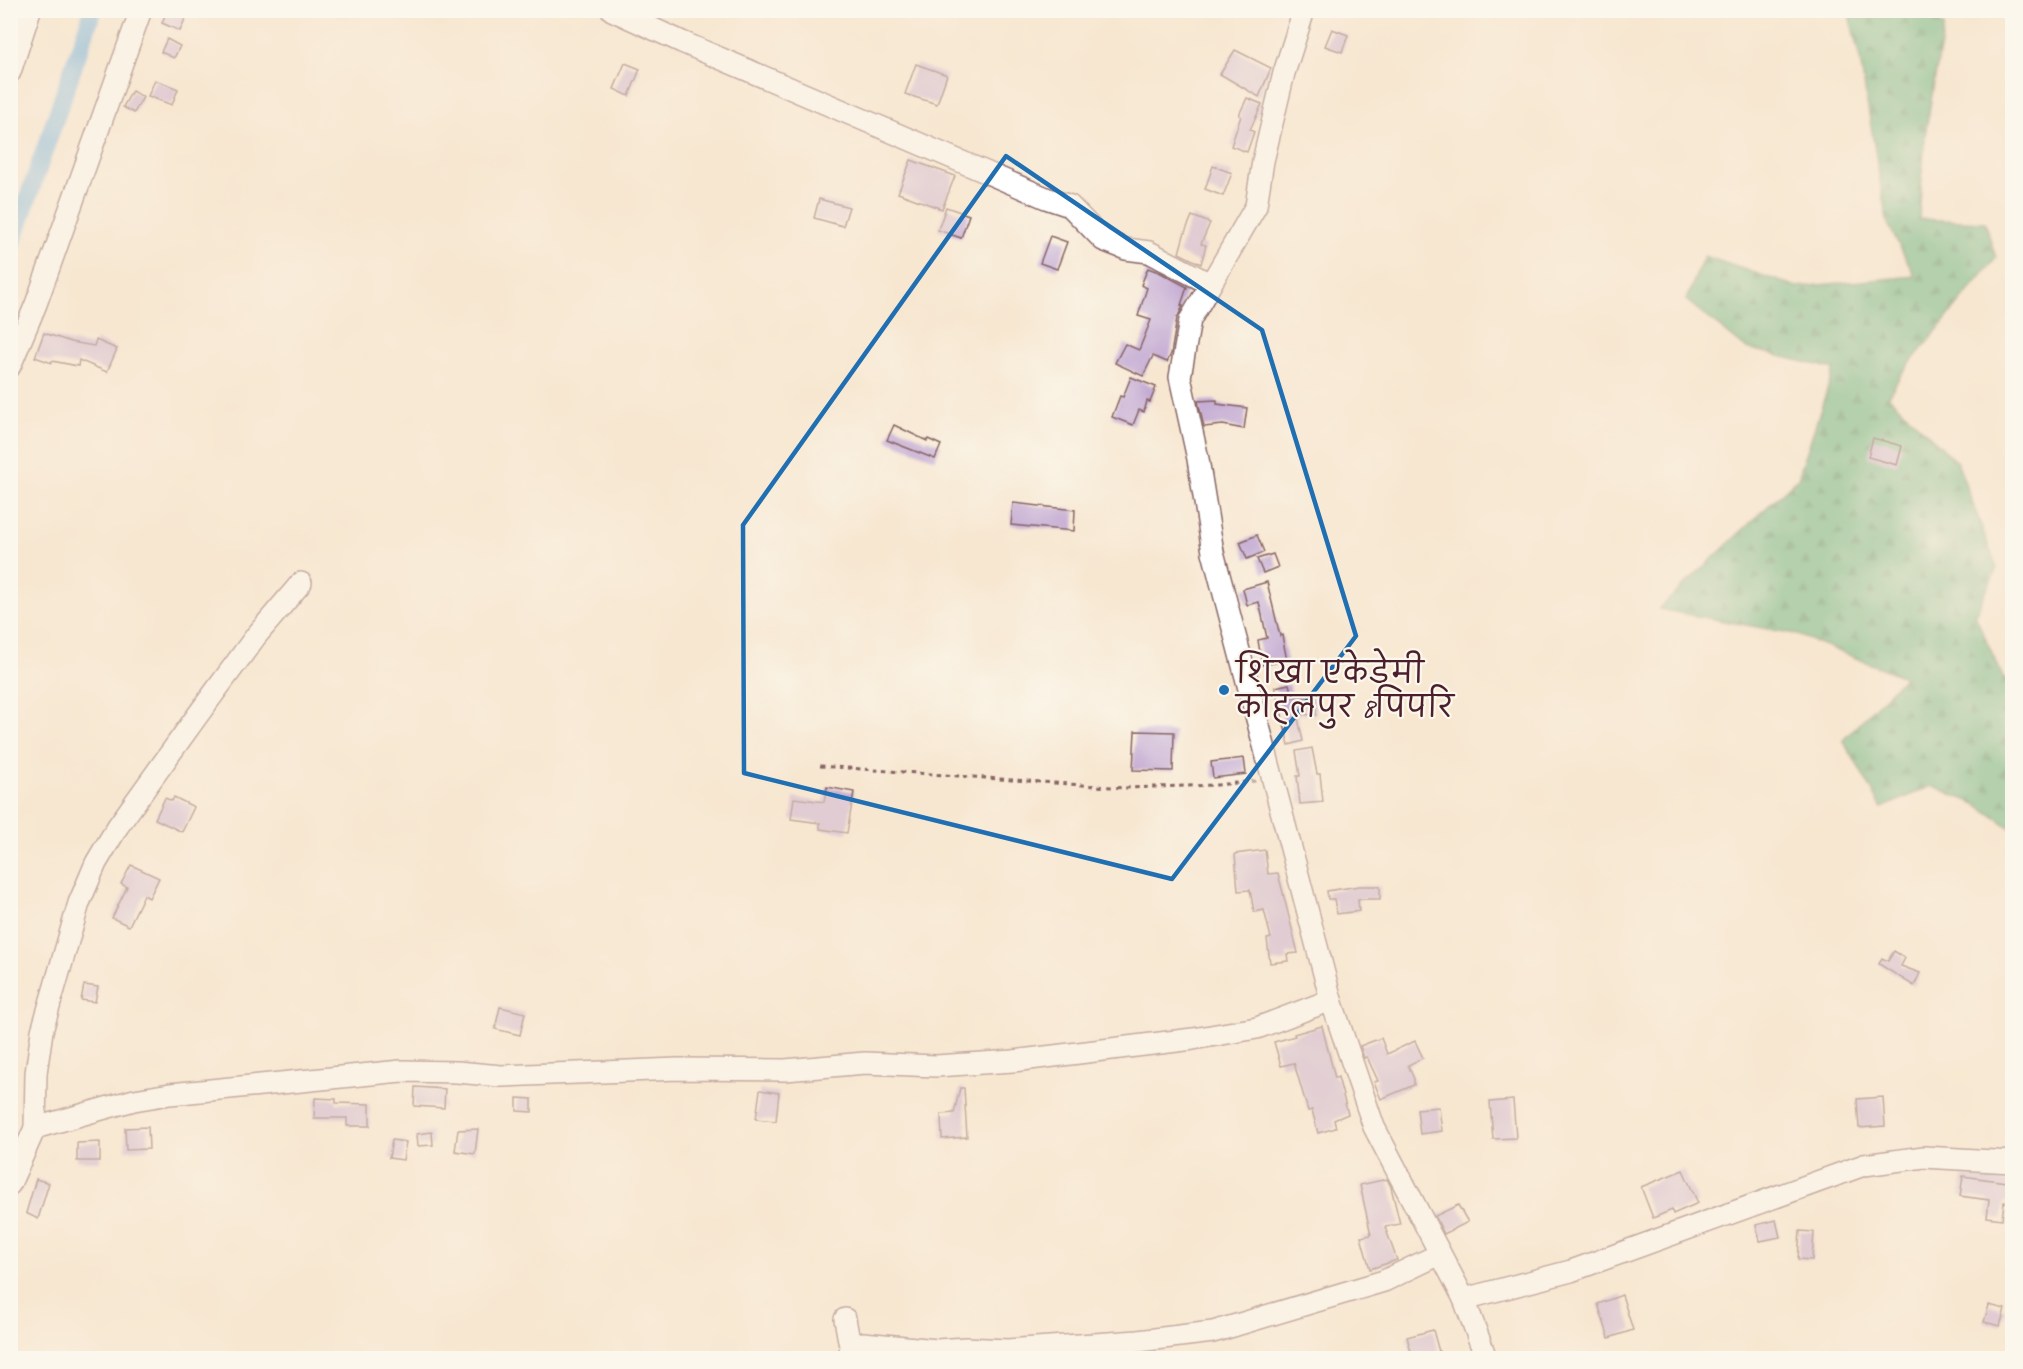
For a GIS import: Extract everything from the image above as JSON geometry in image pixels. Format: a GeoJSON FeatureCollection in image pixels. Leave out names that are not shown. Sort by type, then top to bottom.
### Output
{"type":"FeatureCollection","features":[{"type":"Feature","properties":{"kind":"street"},"geometry":{"type":"LineString","coordinates":[[10,72],[30,10]]}},
{"type":"Feature","properties":{"kind":"street"},"geometry":{"type":"LineString","coordinates":[[10,366],[36,304],[141,10]]}},
{"type":"Feature","properties":{"kind":"street"},"geometry":{"type":"LineString","coordinates":[[612,10],[1046,198],[1070,206],[1103,240],[1126,249],[1149,252],[1210,284]]}},
{"type":"Feature","properties":{"kind":"street"},"geometry":{"type":"LineString","coordinates":[[1304,10],[1281,84],[1263,161],[1256,206],[1190,320],[1180,377],[1198,459],[1213,552],[1331,1000],[1374,1127],[1464,1299],[1486,1359]]}},
{"type":"Feature","properties":{"kind":"street"},"geometry":{"type":"LineString","coordinates":[[10,1184],[35,1128],[36,1073],[42,1031],[79,903],[96,863],[118,826],[190,725],[256,636],[301,583]]}},
{"type":"Feature","properties":{"kind":"street"},"geometry":{"type":"LineString","coordinates":[[35,1128],[134,1100],[170,1094],[401,1071],[458,1072],[501,1076],[678,1069],[785,1070],[865,1063],[936,1066],[1013,1061],[1193,1039],[1257,1028],[1331,1000]]}},
{"type":"Feature","properties":{"kind":"street"},"geometry":{"type":"LineString","coordinates":[[1464,1299],[1571,1271],[1864,1165],[1924,1157],[2013,1162]]}},
{"type":"Feature","properties":{"kind":"street"},"geometry":{"type":"LineString","coordinates":[[845,1319],[850,1346],[863,1343],[937,1354],[966,1348],[1007,1350],[1137,1341],[1213,1332],[1384,1281],[1440,1254]]}},
{"type":"Feature","properties":{"kind":"path"},"geometry":{"type":"LineString","coordinates":[[820,766],[1124,788],[1217,785],[1273,779]]}},
{"type":"Feature","properties":{"kind":"highlighted area"},"geometry":{"type":"Polygon","coordinates":[[[1006,156],[1262,330],[1356,636],[1172,879],[744,773],[743,525],[1006,156]]]}},
{"type":"Feature","properties":{"kind":"green space"},"geometry":{"type":"Polygon","coordinates":[[[1848,11],[1924,11],[1944,26],[1925,135],[1919,219],[1985,222],[1996,258],[1902,373],[1888,396],[1957,462],[1997,568],[1975,615],[2003,677],[2012,680],[2012,829],[1976,804],[1931,786],[1882,808],[1843,740],[1904,677],[1795,634],[1659,609],[1798,478],[1834,369],[1746,348],[1686,300],[1704,256],[1797,287],[1915,276],[1887,222],[1859,54],[1848,11]]]}},
{"type":"Feature","properties":{"kind":"building"},"geometry":{"type":"Polygon","coordinates":[[[167,10],[178,10],[187,14],[180,31],[162,23],[167,10]]]}},
{"type":"Feature","properties":{"kind":"building"},"geometry":{"type":"Polygon","coordinates":[[[1332,29],[1348,35],[1342,52],[1325,46],[1332,29]]]}},
{"type":"Feature","properties":{"kind":"building"},"geometry":{"type":"Polygon","coordinates":[[[167,39],[180,46],[174,58],[161,52],[167,39]]]}},
{"type":"Feature","properties":{"kind":"building"},"geometry":{"type":"Polygon","coordinates":[[[1235,50],[1271,68],[1259,97],[1220,74],[1235,50]]]}},
{"type":"Feature","properties":{"kind":"building"},"geometry":{"type":"Polygon","coordinates":[[[625,63],[640,69],[629,96],[614,89],[625,63]]]}},
{"type":"Feature","properties":{"kind":"building"},"geometry":{"type":"Polygon","coordinates":[[[916,64],[947,75],[937,104],[905,94],[916,64]]]}},
{"type":"Feature","properties":{"kind":"building"},"geometry":{"type":"Polygon","coordinates":[[[155,80],[178,89],[172,105],[148,96],[155,80]]]}},
{"type":"Feature","properties":{"kind":"building"},"geometry":{"type":"Polygon","coordinates":[[[132,91],[143,97],[134,113],[123,107],[132,91]]]}},
{"type":"Feature","properties":{"kind":"building"},"geometry":{"type":"Polygon","coordinates":[[[1247,98],[1262,104],[1250,130],[1254,132],[1247,152],[1231,146],[1241,116],[1239,115],[1247,98]]]}},
{"type":"Feature","properties":{"kind":"building"},"geometry":{"type":"Polygon","coordinates":[[[911,160],[955,176],[942,209],[898,193],[911,160]]]}},
{"type":"Feature","properties":{"kind":"building"},"geometry":{"type":"Polygon","coordinates":[[[1213,166],[1232,173],[1223,196],[1205,189],[1213,166]]]}},
{"type":"Feature","properties":{"kind":"building"},"geometry":{"type":"Polygon","coordinates":[[[819,199],[849,207],[843,226],[814,218],[819,199]]]}},
{"type":"Feature","properties":{"kind":"building"},"geometry":{"type":"Polygon","coordinates":[[[946,207],[969,215],[961,238],[938,230],[946,207]]]}},
{"type":"Feature","properties":{"kind":"building"},"geometry":{"type":"Polygon","coordinates":[[[1192,216],[1210,223],[1201,244],[1206,245],[1201,264],[1179,253],[1192,216]]]}},
{"type":"Feature","properties":{"kind":"building"},"geometry":{"type":"Polygon","coordinates":[[[1050,236],[1067,242],[1057,269],[1040,263],[1050,236]]]}},
{"type":"Feature","properties":{"kind":"building"},"geometry":{"type":"Polygon","coordinates":[[[1148,268],[1187,287],[1181,305],[1183,306],[1177,318],[1171,354],[1167,362],[1153,356],[1143,376],[1115,363],[1125,344],[1139,350],[1151,320],[1138,316],[1147,288],[1141,285],[1148,268]]]}},
{"type":"Feature","properties":{"kind":"building"},"geometry":{"type":"Polygon","coordinates":[[[44,333],[71,342],[94,346],[96,340],[117,349],[107,372],[79,360],[78,366],[52,361],[52,363],[35,357],[44,333]]]}},
{"type":"Feature","properties":{"kind":"building"},"geometry":{"type":"Polygon","coordinates":[[[1131,377],[1156,387],[1150,402],[1147,401],[1144,412],[1139,410],[1133,425],[1112,417],[1131,377]]]}},
{"type":"Feature","properties":{"kind":"building"},"geometry":{"type":"Polygon","coordinates":[[[1217,400],[1217,404],[1247,408],[1244,429],[1223,425],[1204,427],[1198,401],[1217,400]]]}},
{"type":"Feature","properties":{"kind":"building"},"geometry":{"type":"Polygon","coordinates":[[[894,425],[927,441],[928,439],[941,445],[935,459],[887,440],[894,425]]]}},
{"type":"Feature","properties":{"kind":"building"},"geometry":{"type":"Polygon","coordinates":[[[1873,438],[1902,446],[1897,465],[1868,457],[1873,438]]]}},
{"type":"Feature","properties":{"kind":"building"},"geometry":{"type":"Polygon","coordinates":[[[1013,503],[1075,510],[1074,531],[1011,525],[1013,503]]]}},
{"type":"Feature","properties":{"kind":"building"},"geometry":{"type":"Polygon","coordinates":[[[1257,535],[1264,552],[1247,559],[1240,542],[1257,535]]]}},
{"type":"Feature","properties":{"kind":"building"},"geometry":{"type":"Polygon","coordinates":[[[1273,554],[1278,567],[1263,573],[1257,559],[1273,554]]]}},
{"type":"Feature","properties":{"kind":"building"},"geometry":{"type":"Polygon","coordinates":[[[1267,582],[1287,661],[1262,665],[1258,640],[1267,638],[1259,602],[1247,605],[1243,589],[1267,582]]]}},
{"type":"Feature","properties":{"kind":"building"},"geometry":{"type":"Polygon","coordinates":[[[1289,684],[1292,696],[1316,697],[1316,715],[1297,714],[1303,741],[1289,745],[1275,687],[1289,684]]]}},
{"type":"Feature","properties":{"kind":"building"},"geometry":{"type":"Polygon","coordinates":[[[1135,731],[1174,732],[1173,771],[1133,770],[1135,731]]]}},
{"type":"Feature","properties":{"kind":"building"},"geometry":{"type":"Polygon","coordinates":[[[1312,748],[1317,774],[1320,774],[1323,802],[1300,804],[1297,776],[1300,776],[1296,751],[1312,748]]]}},
{"type":"Feature","properties":{"kind":"building"},"geometry":{"type":"Polygon","coordinates":[[[1244,758],[1246,774],[1213,778],[1211,762],[1244,758]]]}},
{"type":"Feature","properties":{"kind":"building"},"geometry":{"type":"Polygon","coordinates":[[[827,787],[854,792],[847,833],[820,829],[820,823],[791,819],[794,798],[824,802],[827,787]]]}},
{"type":"Feature","properties":{"kind":"building"},"geometry":{"type":"Polygon","coordinates":[[[174,797],[194,807],[182,832],[155,819],[165,798],[172,801],[174,797]]]}},
{"type":"Feature","properties":{"kind":"building"},"geometry":{"type":"Polygon","coordinates":[[[1265,850],[1268,874],[1278,873],[1298,953],[1287,954],[1288,961],[1270,963],[1267,939],[1271,938],[1264,910],[1254,912],[1250,890],[1238,891],[1235,854],[1265,850]]]}},
{"type":"Feature","properties":{"kind":"building"},"geometry":{"type":"Polygon","coordinates":[[[131,865],[159,878],[149,898],[144,895],[129,926],[112,918],[127,887],[121,884],[131,865]]]}},
{"type":"Feature","properties":{"kind":"building"},"geometry":{"type":"Polygon","coordinates":[[[1359,886],[1380,886],[1380,899],[1358,899],[1359,911],[1337,914],[1334,899],[1328,899],[1327,891],[1359,886]]]}},
{"type":"Feature","properties":{"kind":"building"},"geometry":{"type":"Polygon","coordinates":[[[1894,951],[1905,958],[1901,966],[1920,973],[1914,986],[1879,964],[1882,958],[1888,961],[1894,951]]]}},
{"type":"Feature","properties":{"kind":"building"},"geometry":{"type":"Polygon","coordinates":[[[84,985],[98,987],[95,1002],[81,1000],[84,985]]]}},
{"type":"Feature","properties":{"kind":"building"},"geometry":{"type":"Polygon","coordinates":[[[500,1007],[525,1013],[520,1035],[495,1029],[500,1007]]]}},
{"type":"Feature","properties":{"kind":"building"},"geometry":{"type":"Polygon","coordinates":[[[1322,1026],[1335,1078],[1338,1077],[1348,1114],[1334,1120],[1336,1128],[1318,1133],[1312,1110],[1308,1111],[1294,1063],[1281,1066],[1274,1042],[1322,1026]]]}},
{"type":"Feature","properties":{"kind":"building"},"geometry":{"type":"Polygon","coordinates":[[[1381,1038],[1387,1054],[1415,1041],[1423,1058],[1408,1065],[1414,1085],[1381,1099],[1374,1082],[1378,1081],[1367,1057],[1364,1058],[1360,1046],[1381,1038]]]}},
{"type":"Feature","properties":{"kind":"building"},"geometry":{"type":"Polygon","coordinates":[[[415,1087],[445,1089],[444,1108],[414,1106],[415,1087]]]}},
{"type":"Feature","properties":{"kind":"building"},"geometry":{"type":"Polygon","coordinates":[[[960,1088],[964,1088],[967,1137],[942,1139],[941,1114],[954,1113],[960,1088]]]}},
{"type":"Feature","properties":{"kind":"building"},"geometry":{"type":"Polygon","coordinates":[[[760,1090],[779,1093],[776,1121],[756,1119],[760,1090]]]}},
{"type":"Feature","properties":{"kind":"building"},"geometry":{"type":"Polygon","coordinates":[[[1883,1097],[1885,1126],[1859,1128],[1857,1099],[1883,1097]]]}},
{"type":"Feature","properties":{"kind":"building"},"geometry":{"type":"Polygon","coordinates":[[[315,1098],[336,1099],[336,1103],[370,1104],[370,1126],[347,1126],[347,1118],[314,1118],[315,1098]]]}},
{"type":"Feature","properties":{"kind":"building"},"geometry":{"type":"Polygon","coordinates":[[[517,1098],[532,1099],[532,1112],[517,1111],[517,1098]]]}},
{"type":"Feature","properties":{"kind":"building"},"geometry":{"type":"Polygon","coordinates":[[[1513,1100],[1516,1138],[1493,1139],[1490,1102],[1513,1100]]]}},
{"type":"Feature","properties":{"kind":"building"},"geometry":{"type":"Polygon","coordinates":[[[1439,1107],[1442,1131],[1420,1134],[1417,1109],[1439,1107]]]}},
{"type":"Feature","properties":{"kind":"building"},"geometry":{"type":"Polygon","coordinates":[[[148,1127],[149,1149],[126,1150],[125,1128],[148,1127]]]}},
{"type":"Feature","properties":{"kind":"building"},"geometry":{"type":"Polygon","coordinates":[[[478,1129],[475,1154],[455,1151],[458,1130],[478,1129]]]}},
{"type":"Feature","properties":{"kind":"building"},"geometry":{"type":"Polygon","coordinates":[[[432,1132],[433,1145],[418,1146],[417,1134],[432,1132]]]}},
{"type":"Feature","properties":{"kind":"building"},"geometry":{"type":"Polygon","coordinates":[[[392,1140],[406,1142],[403,1160],[389,1158],[392,1140]]]}},
{"type":"Feature","properties":{"kind":"building"},"geometry":{"type":"Polygon","coordinates":[[[100,1142],[100,1161],[77,1161],[77,1143],[100,1142]]]}},
{"type":"Feature","properties":{"kind":"building"},"geometry":{"type":"Polygon","coordinates":[[[1683,1170],[1698,1203],[1673,1214],[1672,1210],[1653,1218],[1641,1187],[1683,1170]]]}},
{"type":"Feature","properties":{"kind":"building"},"geometry":{"type":"Polygon","coordinates":[[[1963,1176],[2013,1183],[2013,1203],[2004,1202],[2002,1219],[1987,1217],[1989,1200],[1960,1196],[1963,1176]]]}},
{"type":"Feature","properties":{"kind":"building"},"geometry":{"type":"Polygon","coordinates":[[[36,1179],[49,1183],[38,1219],[26,1213],[36,1179]]]}},
{"type":"Feature","properties":{"kind":"building"},"geometry":{"type":"Polygon","coordinates":[[[1387,1179],[1400,1224],[1385,1227],[1397,1260],[1370,1269],[1361,1237],[1371,1235],[1360,1185],[1387,1179]]]}},
{"type":"Feature","properties":{"kind":"building"},"geometry":{"type":"Polygon","coordinates":[[[1458,1205],[1468,1222],[1444,1234],[1435,1216],[1458,1205]]]}},
{"type":"Feature","properties":{"kind":"building"},"geometry":{"type":"Polygon","coordinates":[[[1776,1220],[1780,1237],[1760,1241],[1756,1225],[1776,1220]]]}},
{"type":"Feature","properties":{"kind":"building"},"geometry":{"type":"Polygon","coordinates":[[[1800,1231],[1814,1232],[1812,1260],[1798,1259],[1800,1231]]]}},
{"type":"Feature","properties":{"kind":"building"},"geometry":{"type":"Polygon","coordinates":[[[1622,1295],[1633,1330],[1609,1338],[1598,1304],[1622,1295]]]}},
{"type":"Feature","properties":{"kind":"building"},"geometry":{"type":"Polygon","coordinates":[[[1989,1305],[2005,1309],[2000,1326],[1984,1322],[1989,1305]]]}},
{"type":"Feature","properties":{"kind":"building"},"geometry":{"type":"Polygon","coordinates":[[[1433,1330],[1441,1359],[1413,1359],[1407,1337],[1433,1330]]]}},
{"type":"Feature","properties":{"kind":"waterway"},"geometry":{"type":"LineString","coordinates":[[10,250],[93,10]]}},
{"type":"Feature","properties":{"kind":"place","name":"शिखा एकेडेमी कोहलपुर 8पिपरि"},"geometry":{"type":"Point","coordinates":[1224,690]}}]}
